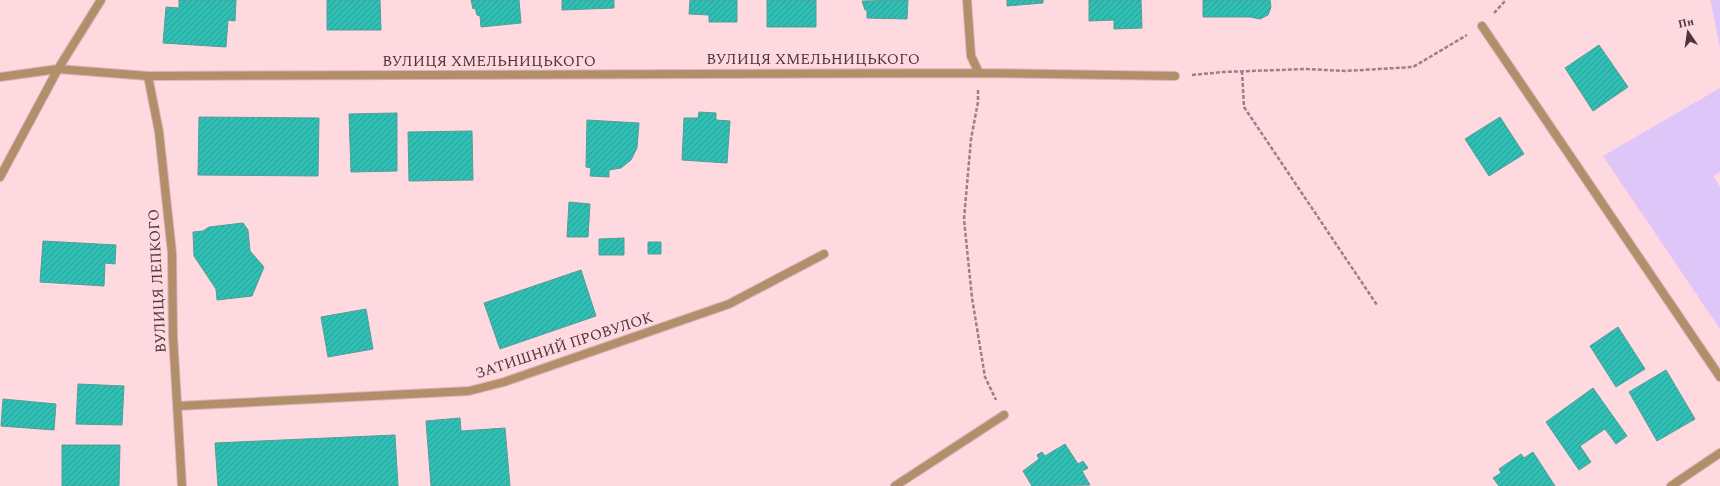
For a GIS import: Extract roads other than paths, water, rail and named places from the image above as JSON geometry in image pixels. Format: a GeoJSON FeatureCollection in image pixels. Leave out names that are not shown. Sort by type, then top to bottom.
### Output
{"type":"FeatureCollection","features":[{"type":"Feature","properties":{"kind":"street"},"geometry":{"type":"LineString","coordinates":[[0,177],[58,69],[101,0]]}},
{"type":"Feature","properties":{"kind":"street"},"geometry":{"type":"LineString","coordinates":[[967,0],[971,56],[979,73]]}},
{"type":"Feature","properties":{"kind":"street"},"geometry":{"type":"LineString","coordinates":[[1482,26],[1720,377]]}},
{"type":"Feature","properties":{"kind":"street","name":"ВУЛИЦЯ ХМЕЛЬНИЦЬКОГО"},"geometry":{"type":"LineString","coordinates":[[0,77],[58,69],[148,76],[979,73],[1175,76]]}},
{"type":"Feature","properties":{"kind":"street","name":"ВУЛИЦЯ ЛЕПКОГО"},"geometry":{"type":"LineString","coordinates":[[148,76],[159,132],[172,252],[173,336],[182,486]]}},
{"type":"Feature","properties":{"kind":"street","name":"ЗАТИШНИЙ ПРОВУЛОК"},"geometry":{"type":"LineString","coordinates":[[178,406],[469,392],[504,382],[729,304],[824,254]]}},
{"type":"Feature","properties":{"kind":"street"},"geometry":{"type":"LineString","coordinates":[[895,486],[1004,415]]}},
{"type":"Feature","properties":{"kind":"street"},"geometry":{"type":"LineString","coordinates":[[1671,486],[1720,453]]}}]}
